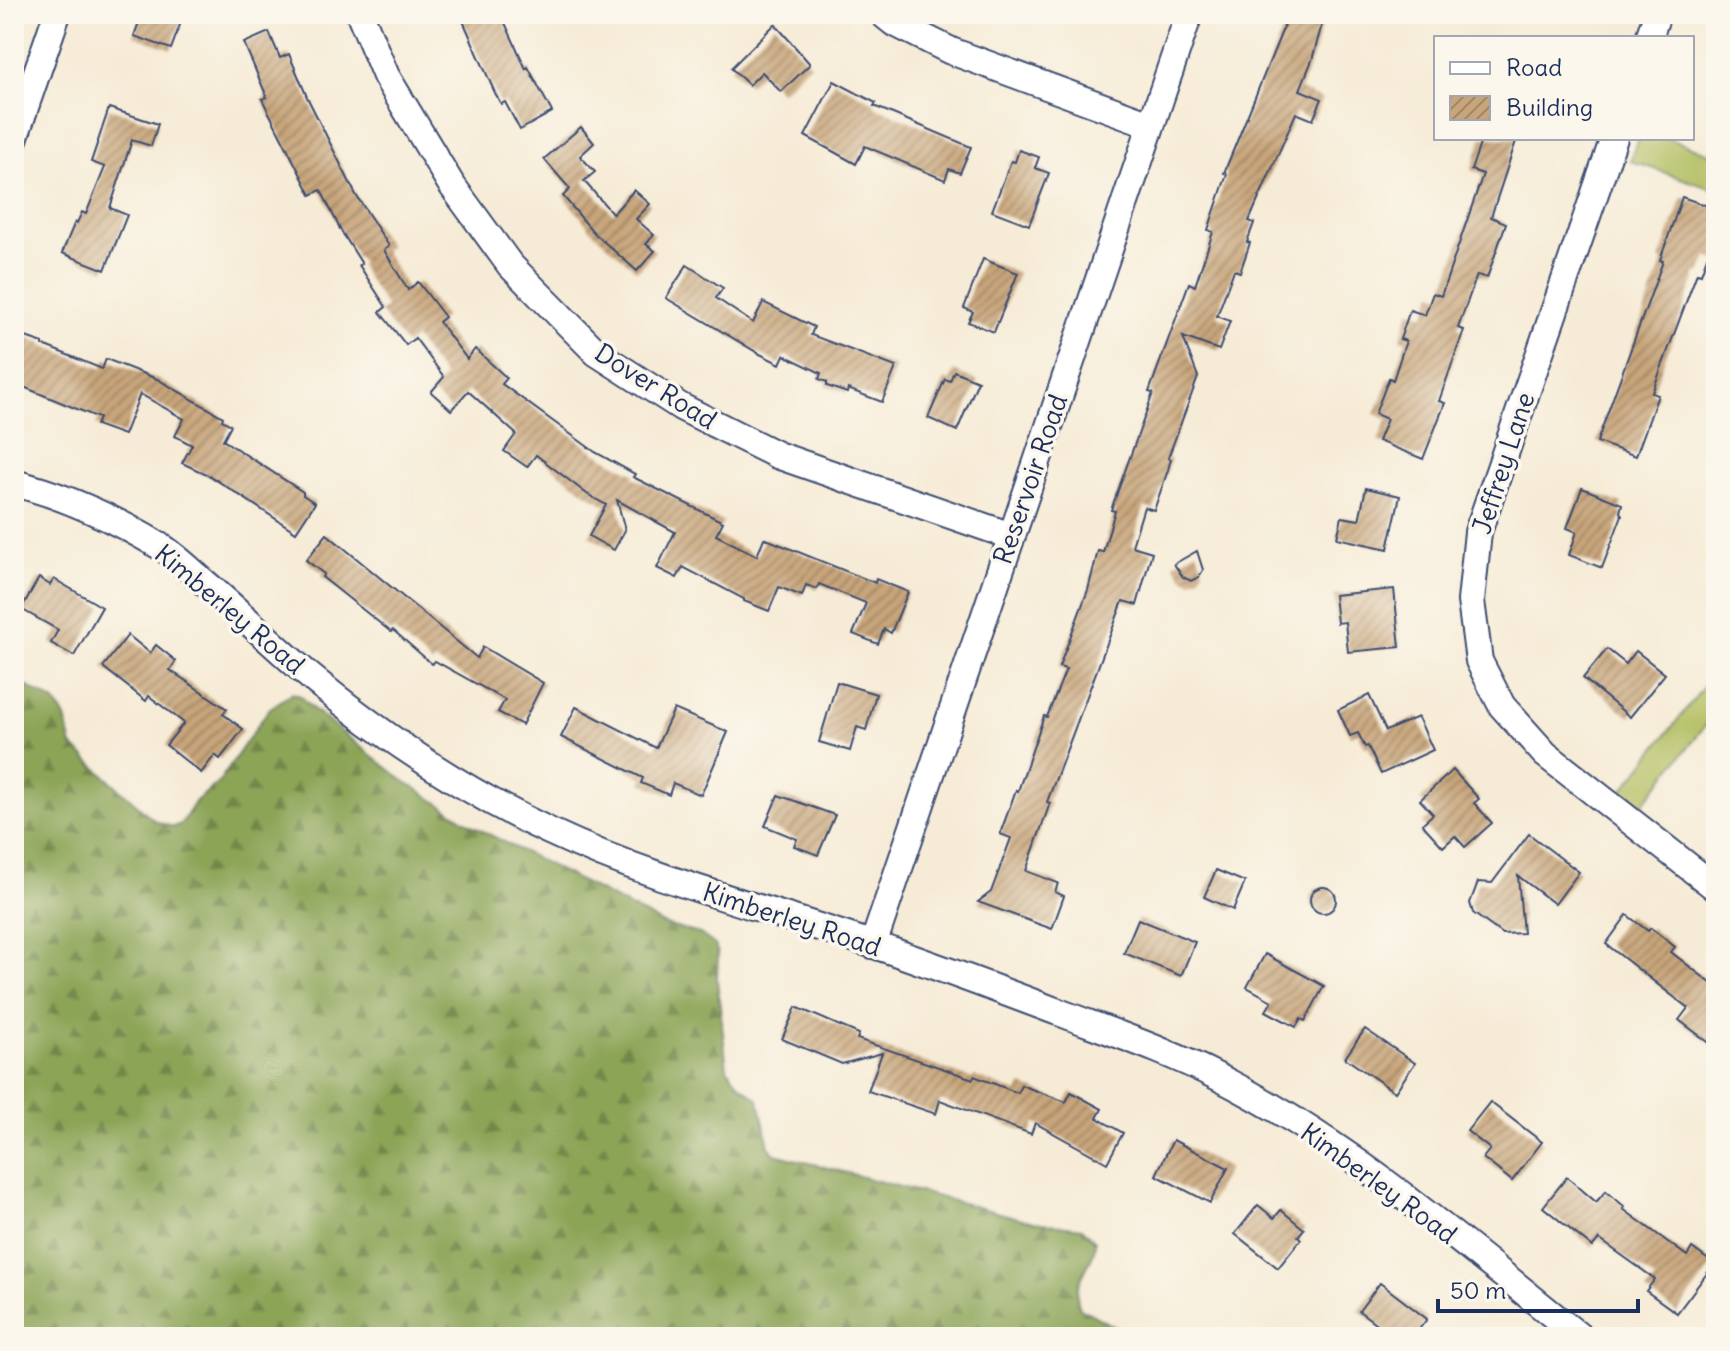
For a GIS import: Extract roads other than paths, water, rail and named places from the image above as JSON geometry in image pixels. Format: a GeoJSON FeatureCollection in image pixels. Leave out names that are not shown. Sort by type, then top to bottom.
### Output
{"type":"FeatureCollection","features":[{"type":"Feature","properties":{"kind":"street"},"geometry":{"type":"LineString","coordinates":[[14,139],[57,14]]}},
{"type":"Feature","properties":{"kind":"street","name":"Dover Road"},"geometry":{"type":"LineString","coordinates":[[360,14],[386,76],[451,184],[510,265],[597,353],[681,407],[777,455],[1011,536]]}},
{"type":"Feature","properties":{"kind":"street"},"geometry":{"type":"LineString","coordinates":[[883,14],[951,51],[1150,124]]}},
{"type":"Feature","properties":{"kind":"street","name":"Reservoir Road"},"geometry":{"type":"LineString","coordinates":[[873,945],[1189,14]]}},
{"type":"Feature","properties":{"kind":"street"},"geometry":{"type":"LineString","coordinates":[[1650,36],[1657,14]]}},
{"type":"Feature","properties":{"kind":"street","name":"Jeffrey Lane"},"geometry":{"type":"LineString","coordinates":[[1613,140],[1478,532],[1471,601],[1479,661],[1502,706],[1545,754],[1716,888]]}},
{"type":"Feature","properties":{"kind":"street","name":"Kimberley Road"},"geometry":{"type":"LineString","coordinates":[[14,483],[39,489],[93,511],[166,550],[313,679],[386,733],[463,784],[549,831],[768,913],[873,945],[1121,1035],[1221,1078],[1315,1134],[1413,1204],[1580,1337]]}}]}
